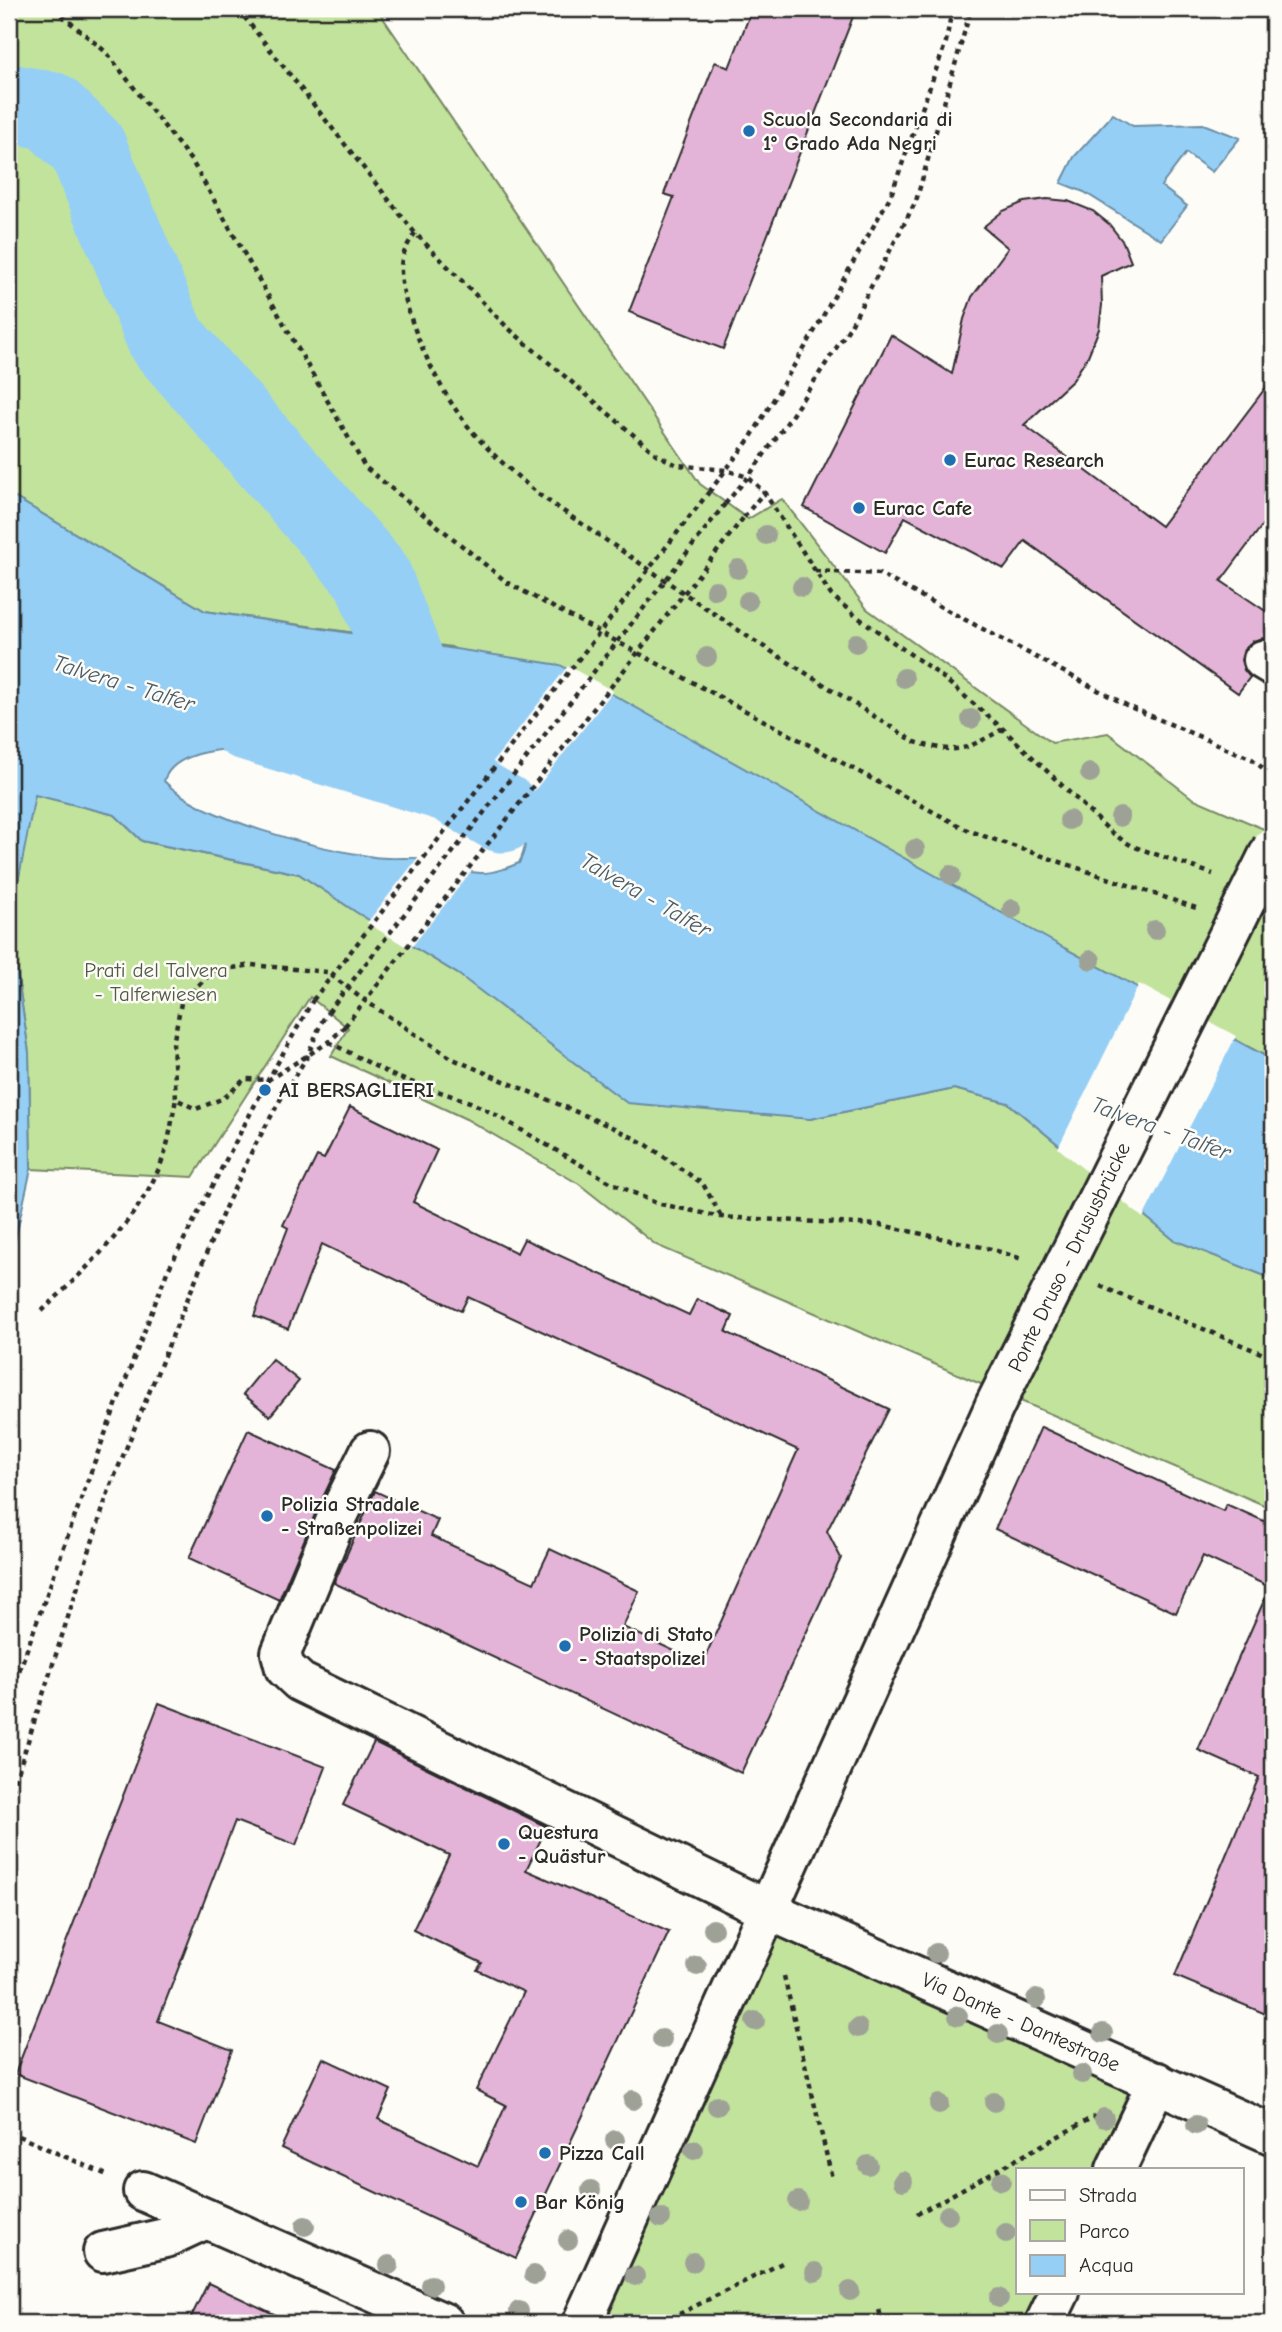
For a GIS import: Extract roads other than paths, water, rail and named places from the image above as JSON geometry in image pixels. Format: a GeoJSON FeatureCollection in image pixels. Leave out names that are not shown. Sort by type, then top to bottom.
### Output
{"type":"FeatureCollection","features":[{"type":"Feature","properties":{"kind":"street","name":"Ponte Druso - Drususbrücke"},"geometry":{"type":"LineString","coordinates":[[582,2323],[995,1405],[1273,846]]}},
{"type":"Feature","properties":{"kind":"street","name":"Via Dante - Dantestraße"},"geometry":{"type":"LineString","coordinates":[[370,1451],[336,1520],[281,1653],[285,1668],[300,1682],[768,1910],[1273,2135]]}},
{"type":"Feature","properties":{"kind":"street"},"geometry":{"type":"LineString","coordinates":[[1116,2168],[1157,2082]]}},
{"type":"Feature","properties":{"kind":"street"},"geometry":{"type":"LineString","coordinates":[[143,2191],[444,2323]]}},
{"type":"Feature","properties":{"kind":"street"},"geometry":{"type":"LineString","coordinates":[[103,2252],[165,2238],[206,2219]]}},
{"type":"Feature","properties":{"kind":"street"},"geometry":{"type":"LineString","coordinates":[[1045,2323],[1059,2294]]}},
{"type":"Feature","properties":{"kind":"water"},"geometry":{"type":"Polygon","coordinates":[[[1113,114],[1133,126],[1203,124],[1240,138],[1212,172],[1186,153],[1161,186],[1187,206],[1161,240],[1084,192],[1061,183],[1074,157],[1113,114]]]}},
{"type":"Feature","properties":{"kind":"water"},"geometry":{"type":"Polygon","coordinates":[[[9,494],[205,611],[560,665],[1068,950],[1273,1060],[1273,1279],[1174,1240],[1008,1103],[954,1089],[810,1119],[627,1103],[458,974],[299,874],[142,841],[115,815],[35,795],[10,923],[29,1053],[31,1169],[9,1267],[9,494]],[[299,748],[223,750],[185,759],[172,768],[164,781],[181,795],[232,820],[324,847],[381,858],[432,859],[477,873],[498,871],[519,863],[525,846],[521,828],[461,790],[436,795],[392,757],[299,748]]]}},
{"type":"Feature","properties":{"kind":"waterway"},"geometry":{"type":"LineString","coordinates":[[9,103],[50,111],[87,147],[166,339],[372,576],[434,739]]}},
{"type":"Feature","properties":{"kind":"waterway","name":"Talvera - Talfer"},"geometry":{"type":"LineString","coordinates":[[247,721],[450,783],[502,813]]}},
{"type":"Feature","properties":{"kind":"place","name":"Scuola Secondaria di 1° Grado Ada Negri"},"geometry":{"type":"Point","coordinates":[749,131]}},
{"type":"Feature","properties":{"kind":"place","name":"Eurac Research"},"geometry":{"type":"Point","coordinates":[950,460]}},
{"type":"Feature","properties":{"kind":"place","name":"Eurac Cafe"},"geometry":{"type":"Point","coordinates":[859,508]}},
{"type":"Feature","properties":{"kind":"place","name":"AI BERSAGLIERI"},"geometry":{"type":"Point","coordinates":[265,1090]}},
{"type":"Feature","properties":{"kind":"place","name":"Polizia Stradale - Straßenpolizei"},"geometry":{"type":"Point","coordinates":[267,1516]}},
{"type":"Feature","properties":{"kind":"place","name":"Polizia di Stato - Staatspolizei"},"geometry":{"type":"Point","coordinates":[565,1646]}},
{"type":"Feature","properties":{"kind":"place","name":"Questura - Quästur"},"geometry":{"type":"Point","coordinates":[504,1844]}},
{"type":"Feature","properties":{"kind":"place","name":"Pizza Call"},"geometry":{"type":"Point","coordinates":[545,2153]}},
{"type":"Feature","properties":{"kind":"place","name":"Bar König"},"geometry":{"type":"Point","coordinates":[521,2202]}},
{"type":"Feature","properties":{"kind":"park label","name":"Prati del Talvera - Talferwiesen"},"geometry":{"type":"Point","coordinates":[156,982]}}]}
